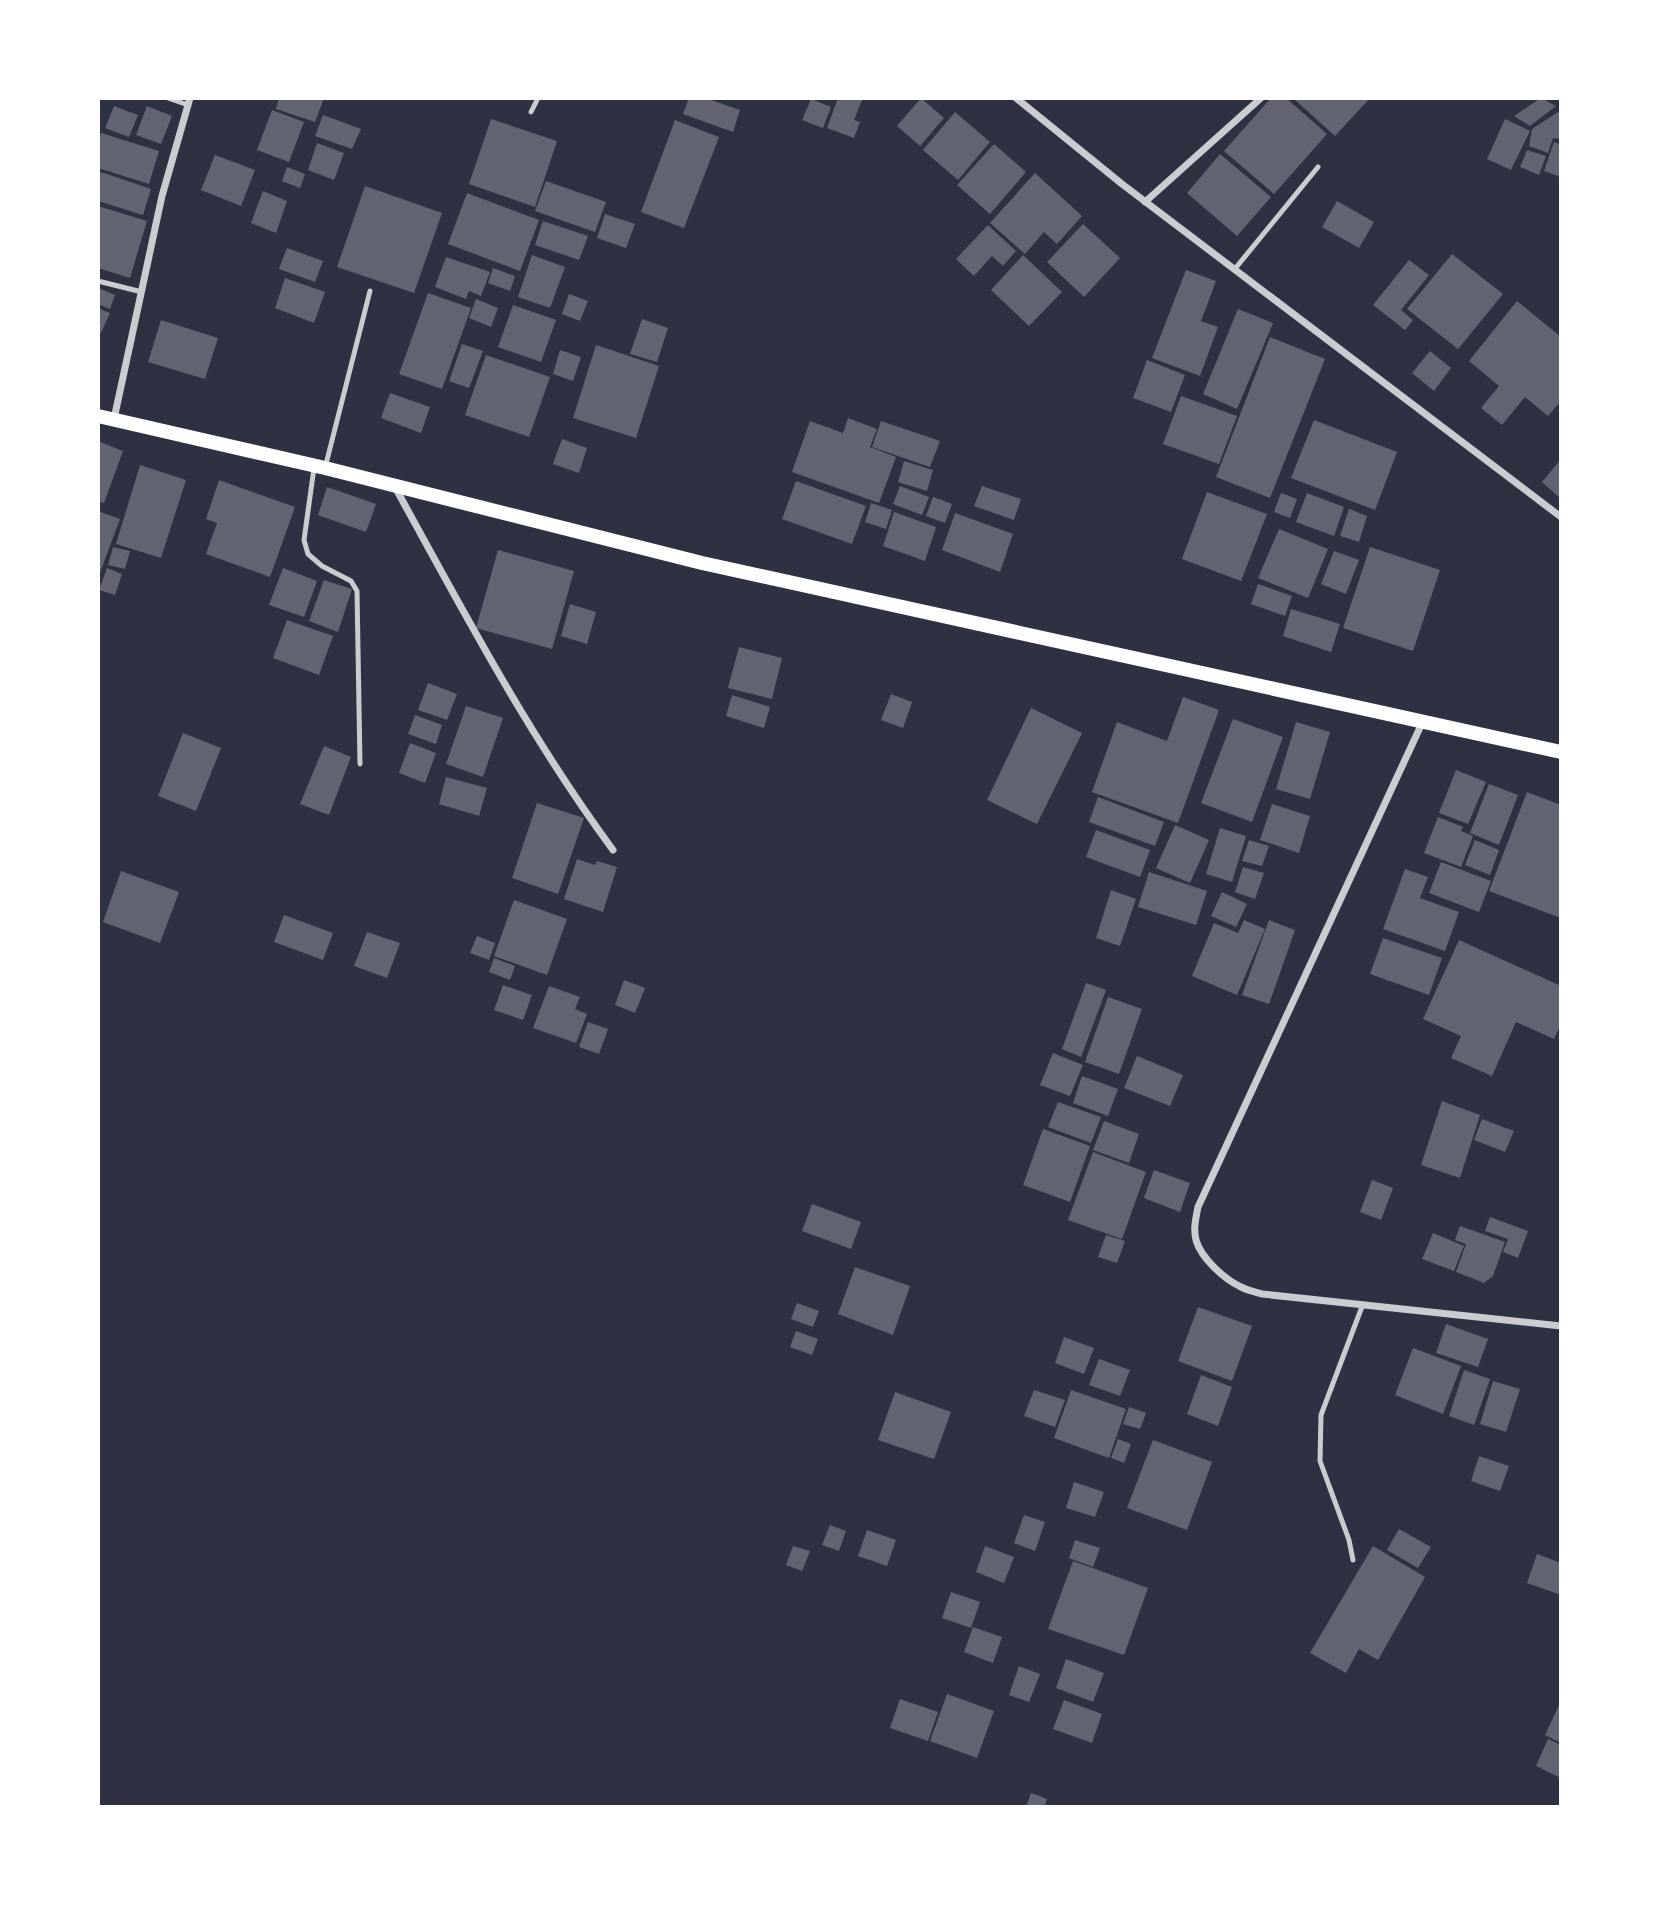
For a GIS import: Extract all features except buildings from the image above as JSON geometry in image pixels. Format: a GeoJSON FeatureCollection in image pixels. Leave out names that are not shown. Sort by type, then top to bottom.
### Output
{"type":"FeatureCollection","features":[{"type":"Feature","properties":{"kind":"main road"},"geometry":{"type":"LineString","coordinates":[[98,416],[320,466],[702,563],[1561,752]]}},
{"type":"Feature","properties":{"kind":"street"},"geometry":{"type":"LineString","coordinates":[[1016,98],[1234,270],[1561,517]]}},
{"type":"Feature","properties":{"kind":"street"},"geometry":{"type":"LineString","coordinates":[[1145,201],[1261,98]]}},
{"type":"Feature","properties":{"kind":"street"},"geometry":{"type":"LineString","coordinates":[[114,419],[162,196],[189,102]]}},
{"type":"Feature","properties":{"kind":"street"},"geometry":{"type":"LineString","coordinates":[[394,486],[480,644],[613,850]]}},
{"type":"Feature","properties":{"kind":"street"},"geometry":{"type":"LineString","coordinates":[[1423,721],[1204,1195],[1194,1224],[1196,1242],[1206,1258],[1221,1273],[1240,1287],[1262,1294],[1561,1325]]}},
{"type":"Feature","properties":{"kind":"lane"},"geometry":{"type":"LineString","coordinates":[[168,98],[189,102]]}},
{"type":"Feature","properties":{"kind":"lane"},"geometry":{"type":"LineString","coordinates":[[531,112],[538,98]]}},
{"type":"Feature","properties":{"kind":"lane"},"geometry":{"type":"LineString","coordinates":[[1234,270],[1318,167]]}},
{"type":"Feature","properties":{"kind":"lane"},"geometry":{"type":"LineString","coordinates":[[98,281],[142,292]]}},
{"type":"Feature","properties":{"kind":"lane"},"geometry":{"type":"LineString","coordinates":[[360,764],[356,591],[351,581],[322,566],[308,554],[303,540],[320,466],[370,291]]}},
{"type":"Feature","properties":{"kind":"lane"},"geometry":{"type":"LineString","coordinates":[[1353,1560],[1349,1540],[1320,1461],[1321,1415],[1363,1304]]}}]}
